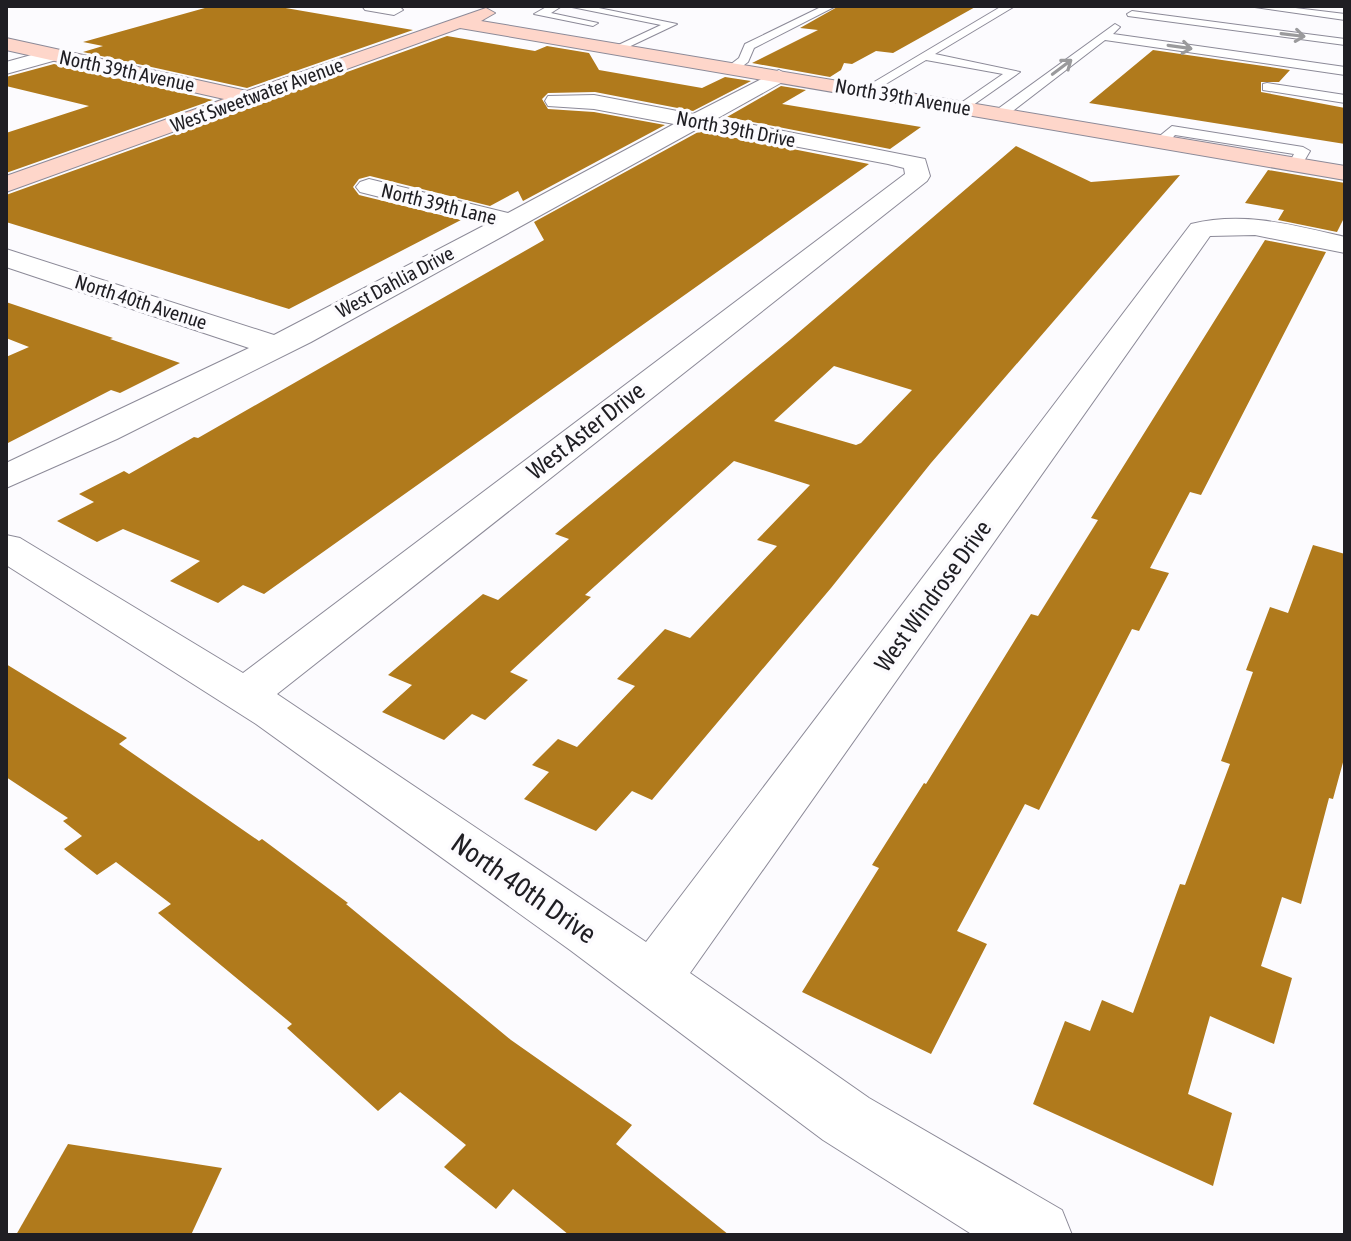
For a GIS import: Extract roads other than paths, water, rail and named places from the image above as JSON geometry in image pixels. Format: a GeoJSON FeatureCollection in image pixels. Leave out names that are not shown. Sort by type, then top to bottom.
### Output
{"type":"FeatureCollection","features":[{"type":"Feature","properties":{"kind":"street"},"geometry":{"type":"LineString","coordinates":[[371,6],[394,10]]}},
{"type":"Feature","properties":{"kind":"street","name":"West Sweetwater Avenue"},"geometry":{"type":"LineString","coordinates":[[6,184],[508,6]]}},
{"type":"Feature","properties":{"kind":"street","name":"North 39th Avenue"},"geometry":{"type":"LineString","coordinates":[[460,23],[1345,173]]}},
{"type":"Feature","properties":{"kind":"street","name":"North 39th Avenue"},"geometry":{"type":"LineString","coordinates":[[6,44],[249,98]]}},
{"type":"Feature","properties":{"kind":"street"},"geometry":{"type":"LineString","coordinates":[[6,68],[53,55]]}},
{"type":"Feature","properties":{"kind":"street","name":"West Dahlia Drive"},"geometry":{"type":"LineString","coordinates":[[6,477],[110,431],[276,346],[779,76]]}},
{"type":"Feature","properties":{"kind":"street","name":"North 39th Drive"},"geometry":{"type":"LineString","coordinates":[[556,101],[594,102],[916,164]]}},
{"type":"Feature","properties":{"kind":"street","name":"West Aster Drive"},"geometry":{"type":"LineString","coordinates":[[245,695],[918,176],[916,164]]}},
{"type":"Feature","properties":{"kind":"street","name":"North 39th Lane"},"geometry":{"type":"LineString","coordinates":[[369,187],[509,221]]}},
{"type":"Feature","properties":{"kind":"street","name":"West Windrose Drive"},"geometry":{"type":"LineString","coordinates":[[652,979],[1201,230],[1221,224],[1254,227],[1345,245]]}},
{"type":"Feature","properties":{"kind":"street","name":"North 40th Avenue"},"geometry":{"type":"LineString","coordinates":[[6,258],[276,346]]}},
{"type":"Feature","properties":{"kind":"street","name":"North 40th Drive"},"geometry":{"type":"LineString","coordinates":[[6,547],[245,695],[652,979],[846,1119],[1037,1235]]}},
{"type":"Feature","properties":{"kind":"lane"},"geometry":{"type":"LineString","coordinates":[[557,6],[539,14],[656,33]]}},
{"type":"Feature","properties":{"kind":"lane"},"geometry":{"type":"LineString","coordinates":[[572,6],[672,24],[618,49]]}},
{"type":"Feature","properties":{"kind":"lane"},"geometry":{"type":"LineString","coordinates":[[732,68],[744,60],[749,46],[831,6]]}},
{"type":"Feature","properties":{"kind":"lane"},"geometry":{"type":"LineString","coordinates":[[865,91],[1010,6]]}},
{"type":"Feature","properties":{"kind":"lane"},"geometry":{"type":"LineString","coordinates":[[1253,6],[1345,17]]}},
{"type":"Feature","properties":{"kind":"lane"},"geometry":{"type":"LineString","coordinates":[[1000,114],[1138,10],[1345,42]]}},
{"type":"Feature","properties":{"kind":"lane"},"geometry":{"type":"LineString","coordinates":[[1102,36],[1345,71]]}},
{"type":"Feature","properties":{"kind":"lane"},"geometry":{"type":"LineString","coordinates":[[924,56],[1014,72],[961,107]]}},
{"type":"Feature","properties":{"kind":"lane"},"geometry":{"type":"LineString","coordinates":[[1267,87],[1345,99]]}}]}
